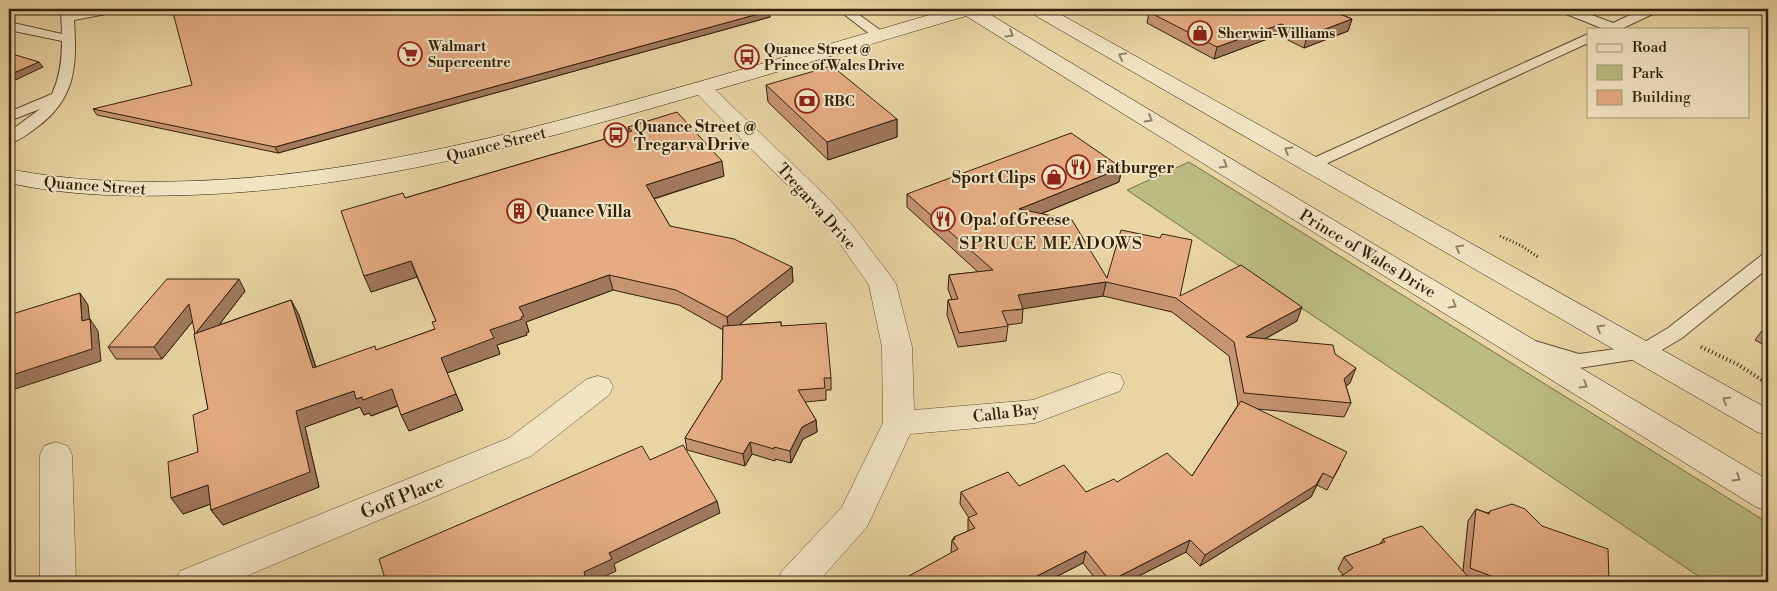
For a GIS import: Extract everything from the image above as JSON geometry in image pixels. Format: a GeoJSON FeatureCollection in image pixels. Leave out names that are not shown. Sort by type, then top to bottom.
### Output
{"type":"FeatureCollection","features":[{"type":"Feature","properties":{"kind":"street","name":"Quance Street"},"geometry":{"type":"LineString","coordinates":[[9,176],[61,184],[129,190],[206,189],[278,184],[356,174],[428,161],[504,142],[702,88],[969,9]]}},
{"type":"Feature","properties":{"kind":"street","name":"Prince of Wales Drive"},"geometry":{"type":"LineString","coordinates":[[969,9],[1768,497]]}},
{"type":"Feature","properties":{"kind":"street"},"geometry":{"type":"LineString","coordinates":[[1038,9],[1768,424]]}},
{"type":"Feature","properties":{"kind":"street","name":"Tregarva Drive"},"geometry":{"type":"LineString","coordinates":[[702,88],[819,203],[843,230],[882,284],[897,348],[899,423],[854,517],[795,582]]}},
{"type":"Feature","properties":{"kind":"street","name":"Calla Bay"},"geometry":{"type":"LineString","coordinates":[[899,423],[1035,411],[1109,383]]}},
{"type":"Feature","properties":{"kind":"street","name":"Goff Place"},"geometry":{"type":"LineString","coordinates":[[193,582],[520,447],[598,387]]}},
{"type":"Feature","properties":{"kind":"street"},"geometry":{"type":"LineString","coordinates":[[56,455],[58,582]]}},
{"type":"Feature","properties":{"kind":"lane"},"geometry":{"type":"LineString","coordinates":[[9,139],[39,119],[59,95],[66,82],[69,39],[67,13],[113,9]]}},
{"type":"Feature","properties":{"kind":"lane"},"geometry":{"type":"LineString","coordinates":[[843,9],[880,35]]}},
{"type":"Feature","properties":{"kind":"lane"},"geometry":{"type":"LineString","coordinates":[[1565,9],[1611,28],[1653,9]]}},
{"type":"Feature","properties":{"kind":"lane"},"geometry":{"type":"LineString","coordinates":[[9,26],[69,39]]}},
{"type":"Feature","properties":{"kind":"lane"},"geometry":{"type":"LineString","coordinates":[[1313,164],[1587,38]]}},
{"type":"Feature","properties":{"kind":"lane"},"geometry":{"type":"LineString","coordinates":[[9,117],[59,95]]}},
{"type":"Feature","properties":{"kind":"lane"},"geometry":{"type":"LineString","coordinates":[[1512,342],[1579,360],[1643,352],[1675,333],[1768,259]]}},
{"type":"Feature","properties":{"kind":"path"},"geometry":{"type":"LineString","coordinates":[[1675,333],[1737,364],[1768,384]]}},
{"type":"Feature","properties":{"kind":"green space"},"geometry":{"type":"Polygon","coordinates":[[[1189,162],[1768,523],[1768,582],[1707,582],[1127,190],[1189,162]]]}},
{"type":"Feature","properties":{"kind":"building","name":"Walmart Supercentre"},"geometry":{"type":"Polygon","coordinates":[[[172,9],[766,9],[769,11],[275,147],[93,109],[192,85],[172,9]]]}},
{"type":"Feature","properties":{"kind":"building"},"geometry":{"type":"Polygon","coordinates":[[[1159,9],[1333,9],[1330,10],[1352,19],[1307,36],[1281,24],[1217,47],[1149,12],[1159,9]]]}},
{"type":"Feature","properties":{"kind":"building"},"geometry":{"type":"Polygon","coordinates":[[[9,53],[39,62],[9,75],[9,53]]]}},
{"type":"Feature","properties":{"kind":"building"},"geometry":{"type":"Polygon","coordinates":[[[832,66],[897,119],[827,142],[766,85],[832,66]]]}},
{"type":"Feature","properties":{"kind":"building"},"geometry":{"type":"Polygon","coordinates":[[[677,112],[722,161],[646,185],[670,226],[734,239],[792,267],[727,317],[676,290],[609,275],[519,307],[524,316],[521,317],[522,319],[490,330],[494,338],[441,358],[456,394],[401,415],[392,389],[363,400],[362,397],[356,399],[354,391],[296,411],[310,472],[211,510],[208,485],[171,498],[168,462],[198,452],[193,415],[208,409],[194,334],[291,300],[313,368],[375,346],[376,350],[435,329],[432,322],[436,321],[411,261],[364,276],[341,211],[403,193],[405,198],[632,131],[628,127],[677,112]]]}},
{"type":"Feature","properties":{"kind":"building"},"geometry":{"type":"Polygon","coordinates":[[[1071,133],[1122,168],[1019,209],[1072,220],[1107,278],[1121,230],[1160,238],[1162,234],[1192,240],[1180,296],[1241,265],[1302,307],[1246,337],[1333,345],[1335,354],[1356,368],[1344,379],[1351,403],[1244,393],[1234,342],[1176,298],[1106,282],[1018,295],[1023,309],[1002,311],[1008,326],[959,333],[948,300],[958,299],[949,275],[993,270],[907,194],[1071,133]]]}},
{"type":"Feature","properties":{"kind":"building"},"geometry":{"type":"Polygon","coordinates":[[[167,279],[239,279],[195,334],[189,304],[154,347],[108,347],[167,279]]]}},
{"type":"Feature","properties":{"kind":"building"},"geometry":{"type":"Polygon","coordinates":[[[80,293],[82,321],[90,319],[92,349],[9,376],[9,315],[80,293]]]}},
{"type":"Feature","properties":{"kind":"building"},"geometry":{"type":"Polygon","coordinates":[[[781,322],[781,326],[826,323],[831,378],[824,378],[825,388],[798,390],[816,420],[802,427],[790,451],[774,447],[774,449],[750,442],[743,454],[685,438],[722,379],[723,326],[781,322]]]}},
{"type":"Feature","properties":{"kind":"building"},"geometry":{"type":"Polygon","coordinates":[[[1241,401],[1347,452],[1333,478],[1323,473],[1316,485],[1205,555],[1190,540],[1110,581],[1086,551],[1029,580],[1031,582],[898,582],[958,549],[952,540],[955,539],[954,537],[975,528],[968,518],[977,514],[961,492],[1008,472],[1019,486],[1064,465],[1086,492],[1114,479],[1117,482],[1167,453],[1192,476],[1241,401]]]}},
{"type":"Feature","properties":{"kind":"building"},"geometry":{"type":"Polygon","coordinates":[[[683,445],[717,501],[609,553],[612,559],[584,572],[585,576],[571,582],[386,582],[379,559],[642,446],[650,460],[683,445]]]}},
{"type":"Feature","properties":{"kind":"building"},"geometry":{"type":"Polygon","coordinates":[[[1512,504],[1525,509],[1542,526],[1608,549],[1609,582],[1507,582],[1470,568],[1476,509],[1489,514],[1490,511],[1512,504]]]}},
{"type":"Feature","properties":{"kind":"building"},"geometry":{"type":"Polygon","coordinates":[[[1422,526],[1473,582],[1333,582],[1353,568],[1344,557],[1385,542],[1383,539],[1422,526]]]}},
{"type":"Feature","properties":{"kind":"place","name":"Sherwin-Williams"},"geometry":{"type":"Point","coordinates":[1200,33]}},
{"type":"Feature","properties":{"kind":"place","name":"Walmart Supercentre"},"geometry":{"type":"Point","coordinates":[410,54]}},
{"type":"Feature","properties":{"kind":"place","name":"Quance Street @ Prince of Wales Drive"},"geometry":{"type":"Point","coordinates":[747,57]}},
{"type":"Feature","properties":{"kind":"place","name":"RBC"},"geometry":{"type":"Point","coordinates":[807,101]}},
{"type":"Feature","properties":{"kind":"place","name":"Quance Street @ Tregarva Drive"},"geometry":{"type":"Point","coordinates":[616,135]}},
{"type":"Feature","properties":{"kind":"place","name":"Fatburger"},"geometry":{"type":"Point","coordinates":[1078,167]}},
{"type":"Feature","properties":{"kind":"place","name":"Sport Clips"},"geometry":{"type":"Point","coordinates":[1054,177]}},
{"type":"Feature","properties":{"kind":"place","name":"Quance Villa"},"geometry":{"type":"Point","coordinates":[519,211]}},
{"type":"Feature","properties":{"kind":"place","name":"Opa! of Greese"},"geometry":{"type":"Point","coordinates":[943,219]}},
{"type":"Feature","properties":{"kind":"district","name":"SPRUCE MEADOWS"},"geometry":{"type":"Point","coordinates":[1051,243]}}]}
